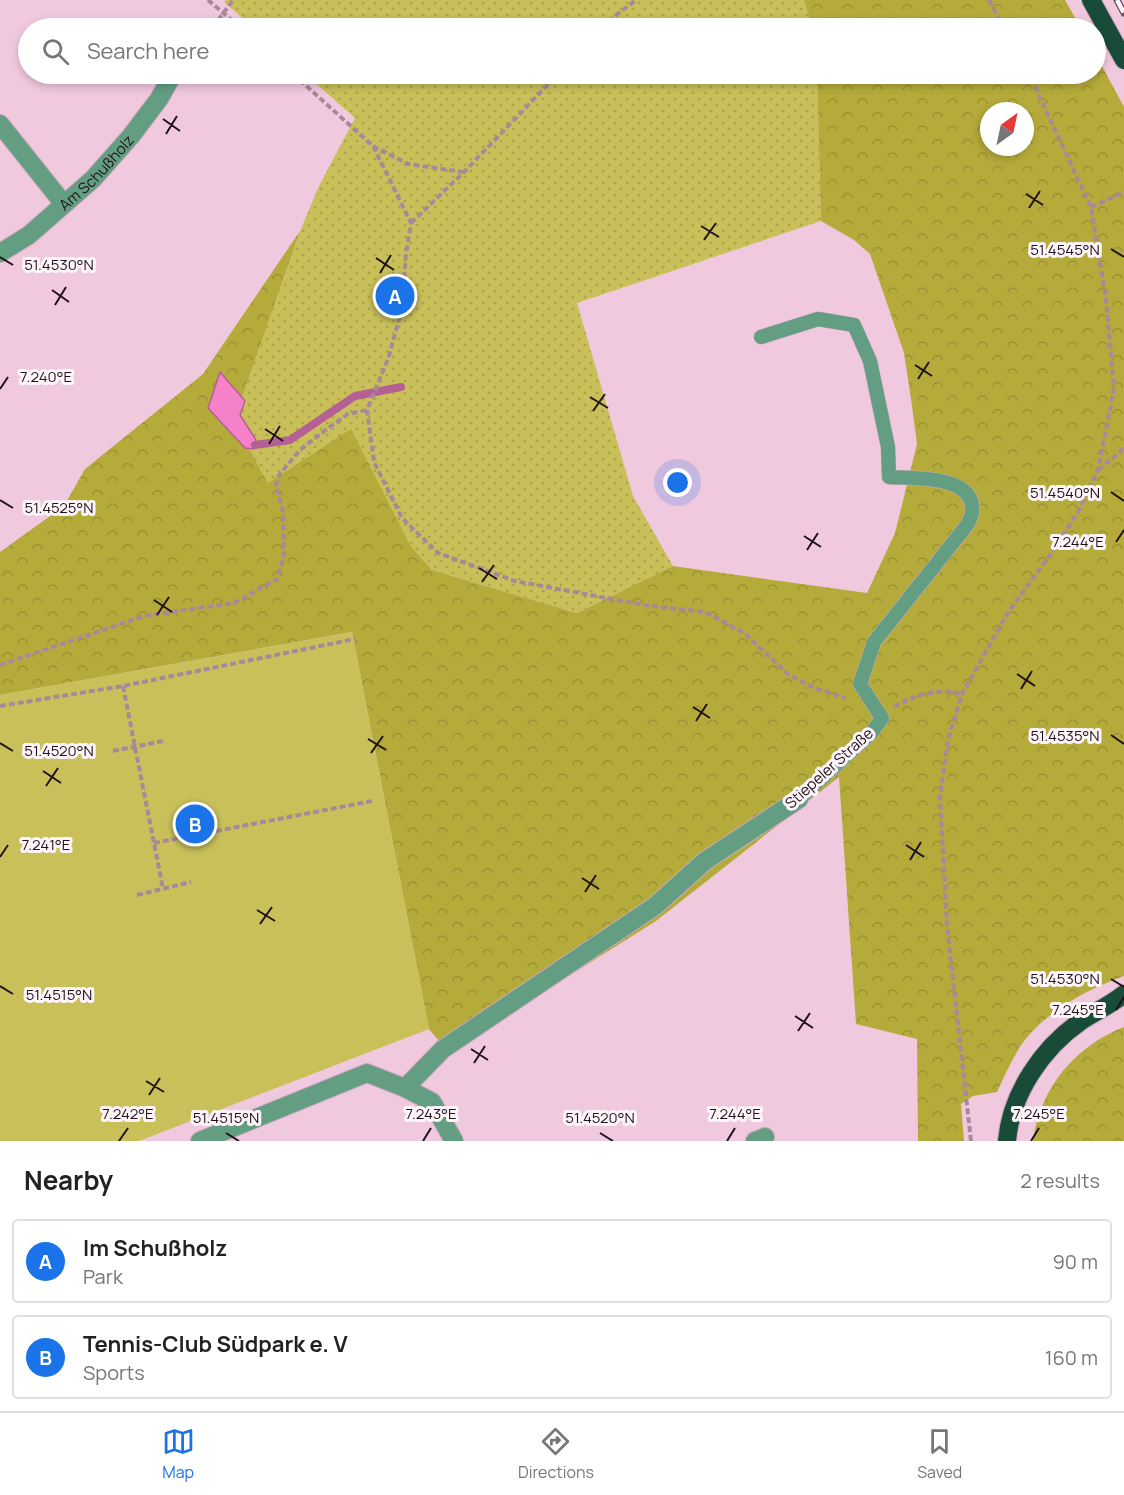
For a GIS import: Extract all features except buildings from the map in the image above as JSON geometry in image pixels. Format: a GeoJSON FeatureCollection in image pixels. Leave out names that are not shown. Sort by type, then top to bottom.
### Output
{"type":"FeatureCollection","features":[{"type":"Feature","properties":{"kind":"highway"},"geometry":{"type":"LineString","coordinates":[[1091,0],[1101,18]]}},
{"type":"Feature","properties":{"kind":"highway"},"geometry":{"type":"LineString","coordinates":[[1106,27],[1124,60]]}},
{"type":"Feature","properties":{"kind":"highway"},"geometry":{"type":"LineString","coordinates":[[1007,1141],[1022,1090],[1043,1056],[1064,1034],[1080,1022],[1119,1001]]}},
{"type":"Feature","properties":{"kind":"street","name":"Am Schußholz"},"geometry":{"type":"LineString","coordinates":[[0,253],[29,235],[93,178],[131,136],[167,84]]}},
{"type":"Feature","properties":{"kind":"street"},"geometry":{"type":"LineString","coordinates":[[0,124],[63,203]]}},
{"type":"Feature","properties":{"kind":"street","name":"Stiepeler Straße"},"geometry":{"type":"LineString","coordinates":[[405,1088],[443,1049],[654,906],[705,861],[800,799]]}},
{"type":"Feature","properties":{"kind":"street"},"geometry":{"type":"LineString","coordinates":[[200,1141],[237,1134],[367,1073],[432,1102],[454,1141]]}},
{"type":"Feature","properties":{"kind":"lane","name":"Stiepeler Straße"},"geometry":{"type":"LineString","coordinates":[[761,337],[818,319],[854,325],[870,361],[888,447],[889,477],[950,481],[968,494],[973,511],[967,525],[873,642],[860,684],[882,718],[872,732],[800,799]]}},
{"type":"Feature","properties":{"kind":"path"},"geometry":{"type":"LineString","coordinates":[[208,0],[229,18]]}},
{"type":"Feature","properties":{"kind":"path"},"geometry":{"type":"LineString","coordinates":[[221,18],[233,0]]}},
{"type":"Feature","properties":{"kind":"path"},"geometry":{"type":"LineString","coordinates":[[613,18],[636,0]]}},
{"type":"Feature","properties":{"kind":"path"},"geometry":{"type":"LineString","coordinates":[[989,0],[999,18]]}},
{"type":"Feature","properties":{"kind":"path"},"geometry":{"type":"LineString","coordinates":[[304,84],[373,146],[408,164],[464,172]]}},
{"type":"Feature","properties":{"kind":"path"},"geometry":{"type":"LineString","coordinates":[[411,223],[464,172],[548,84]]}},
{"type":"Feature","properties":{"kind":"path"},"geometry":{"type":"LineString","coordinates":[[971,1141],[947,925],[940,797],[948,740],[962,694],[1007,614],[1078,512],[1098,470],[1114,389],[1106,300],[1090,207],[1034,84]]}},
{"type":"Feature","properties":{"kind":"path"},"geometry":{"type":"LineString","coordinates":[[373,146],[411,223],[402,309],[388,359],[366,410],[374,462],[402,518],[438,554],[514,581],[644,604],[705,612],[744,633],[789,675],[812,687],[841,695],[851,701]]}},
{"type":"Feature","properties":{"kind":"path"},"geometry":{"type":"LineString","coordinates":[[1090,207],[1124,192]]}},
{"type":"Feature","properties":{"kind":"path"},"geometry":{"type":"LineString","coordinates":[[0,664],[144,616],[234,603],[277,579],[284,556],[283,512],[276,485],[279,475],[300,450],[327,429],[348,414],[366,410]]}},
{"type":"Feature","properties":{"kind":"path"},"geometry":{"type":"LineString","coordinates":[[1098,470],[1124,446]]}},
{"type":"Feature","properties":{"kind":"path"},"geometry":{"type":"LineString","coordinates":[[0,706],[123,686],[355,639]]}},
{"type":"Feature","properties":{"kind":"path"},"geometry":{"type":"LineString","coordinates":[[123,686],[164,888]]}},
{"type":"Feature","properties":{"kind":"path"},"geometry":{"type":"LineString","coordinates":[[882,718],[896,705],[926,693],[945,690],[962,694]]}},
{"type":"Feature","properties":{"kind":"path"},"geometry":{"type":"LineString","coordinates":[[113,751],[163,741]]}},
{"type":"Feature","properties":{"kind":"path"},"geometry":{"type":"LineString","coordinates":[[154,843],[372,801]]}},
{"type":"Feature","properties":{"kind":"path"},"geometry":{"type":"LineString","coordinates":[[137,895],[191,882]]}},
{"type":"Feature","properties":{"kind":"shaded area"},"geometry":{"type":"Polygon","coordinates":[[[226,0],[804,0],[809,18],[242,18],[224,2],[226,0]]]}},
{"type":"Feature","properties":{"kind":"shaded area"},"geometry":{"type":"Polygon","coordinates":[[[316,84],[817,84],[821,221],[577,303],[633,496],[673,566],[577,613],[432,570],[410,545],[268,483],[234,421],[300,231],[319,186],[355,118],[316,84]]]}},
{"type":"Feature","properties":{"kind":"shaded area"},"geometry":{"type":"Polygon","coordinates":[[[220,372],[245,401],[240,415],[256,440],[253,449],[245,448],[208,408],[220,372]]]}},
{"type":"Feature","properties":{"kind":"shaded area"},"geometry":{"type":"Polygon","coordinates":[[[352,632],[429,1029],[139,1141],[0,1141],[0,695],[352,632]]]}},
{"type":"Feature","properties":{"kind":"green space"},"geometry":{"type":"Polygon","coordinates":[[[804,0],[1065,0],[1075,18],[809,18],[804,0]]]}},
{"type":"Feature","properties":{"kind":"green space"},"geometry":{"type":"Polygon","coordinates":[[[1106,74],[1124,107],[1124,976],[1085,993],[1049,1016],[1024,1041],[997,1092],[973,1096],[961,1104],[964,1141],[918,1141],[917,1039],[856,1024],[839,777],[656,921],[448,1052],[429,1029],[352,632],[0,695],[0,552],[64,506],[85,469],[203,374],[300,231],[234,421],[268,483],[351,429],[410,545],[432,570],[577,613],[673,566],[867,593],[895,533],[917,444],[904,353],[870,254],[854,240],[821,221],[817,84],[1106,84],[1106,74]]]}},
{"type":"Feature","properties":{"kind":"green space"},"geometry":{"type":"Polygon","coordinates":[[[1124,1027],[1124,1141],[1033,1141],[1043,1104],[1063,1071],[1090,1045],[1124,1027]]]}},
{"type":"Feature","properties":{"kind":"waterway"},"geometry":{"type":"LineString","coordinates":[[255,445],[290,440],[355,396],[401,387]]}},
{"type":"Feature","properties":{"kind":"railway"},"geometry":{"type":"LineString","coordinates":[[1117,0],[1124,13]]}},
{"type":"Feature","properties":{"kind":"place","name":"Im Schußholz"},"geometry":{"type":"Point","coordinates":[395,296]}},
{"type":"Feature","properties":{"kind":"place","name":"Tennis-Club Südpark e. V"},"geometry":{"type":"Point","coordinates":[195,824]}}]}
